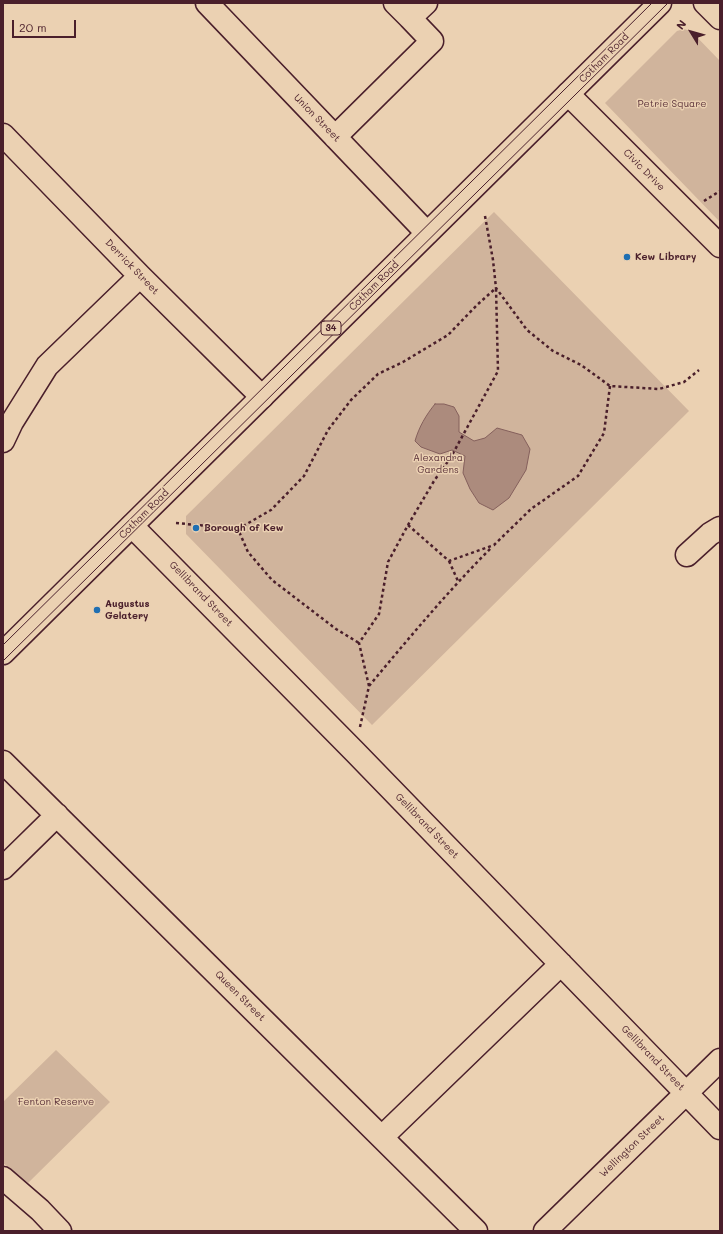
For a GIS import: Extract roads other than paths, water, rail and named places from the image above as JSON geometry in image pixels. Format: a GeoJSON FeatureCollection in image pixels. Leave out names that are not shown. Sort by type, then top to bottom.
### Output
{"type":"FeatureCollection","features":[{"type":"Feature","properties":{"kind":"street","name":"Union Street"},"geometry":{"type":"LineString","coordinates":[[207,3],[427,233]]}},
{"type":"Feature","properties":{"kind":"street"},"geometry":{"type":"LineString","coordinates":[[335,137],[432,40],[395,3]]}},
{"type":"Feature","properties":{"kind":"street"},"geometry":{"type":"LineString","coordinates":[[410,18],[426,3]]}},
{"type":"Feature","properties":{"kind":"street","name":"Cotham Road"},"geometry":{"type":"LineString","coordinates":[[3,653],[660,3]]}},
{"type":"Feature","properties":{"kind":"street"},"geometry":{"type":"LineString","coordinates":[[705,3],[720,18]]}},
{"type":"Feature","properties":{"kind":"street","name":"Civic Drive"},"geometry":{"type":"LineString","coordinates":[[568,94],[720,246]]}},
{"type":"Feature","properties":{"kind":"street","name":"Derrick Street"},"geometry":{"type":"LineString","coordinates":[[3,135],[140,276],[262,397]]}},
{"type":"Feature","properties":{"kind":"street"},"geometry":{"type":"LineString","coordinates":[[3,440],[12,422],[47,366],[140,276]]}},
{"type":"Feature","properties":{"kind":"street","name":"Gellibrand Street"},"geometry":{"type":"LineString","coordinates":[[132,526],[355,752],[720,1128]]}},
{"type":"Feature","properties":{"kind":"street"},"geometry":{"type":"LineString","coordinates":[[687,555],[710,534],[720,528]]}},
{"type":"Feature","properties":{"kind":"street","name":"Queen Street"},"geometry":{"type":"LineString","coordinates":[[3,762],[476,1231]]}},
{"type":"Feature","properties":{"kind":"street"},"geometry":{"type":"LineString","coordinates":[[3,868],[57,815]]}},
{"type":"Feature","properties":{"kind":"street"},"geometry":{"type":"LineString","coordinates":[[382,1137],[562,964]]}},
{"type":"Feature","properties":{"kind":"street","name":"Wellington Street"},"geometry":{"type":"LineString","coordinates":[[545,1231],[720,1060]]}},
{"type":"Feature","properties":{"kind":"street"},"geometry":{"type":"LineString","coordinates":[[3,1178],[40,1210],[60,1231]]}},
{"type":"Feature","properties":{"kind":"tram line"},"geometry":{"type":"LineString","coordinates":[[3,645],[652,3]]}},
{"type":"Feature","properties":{"kind":"tram line"},"geometry":{"type":"LineString","coordinates":[[3,661],[668,3]]}},
{"type":"Feature","properties":{"kind":"place","name":"Kew Library"},"geometry":{"type":"Point","coordinates":[627,257]}},
{"type":"Feature","properties":{"kind":"place","name":"Borough of Kew"},"geometry":{"type":"Point","coordinates":[196,528]}},
{"type":"Feature","properties":{"kind":"place","name":"Augustus Gelatery"},"geometry":{"type":"Point","coordinates":[97,610]}},
{"type":"Feature","properties":{"kind":"park label","name":"Petrie Square"},"geometry":{"type":"Point","coordinates":[672,104]}},
{"type":"Feature","properties":{"kind":"park label","name":"Alexandra Gardens"},"geometry":{"type":"Point","coordinates":[438,464]}},
{"type":"Feature","properties":{"kind":"park label","name":"Fenton Reserve"},"geometry":{"type":"Point","coordinates":[56,1102]}}]}
